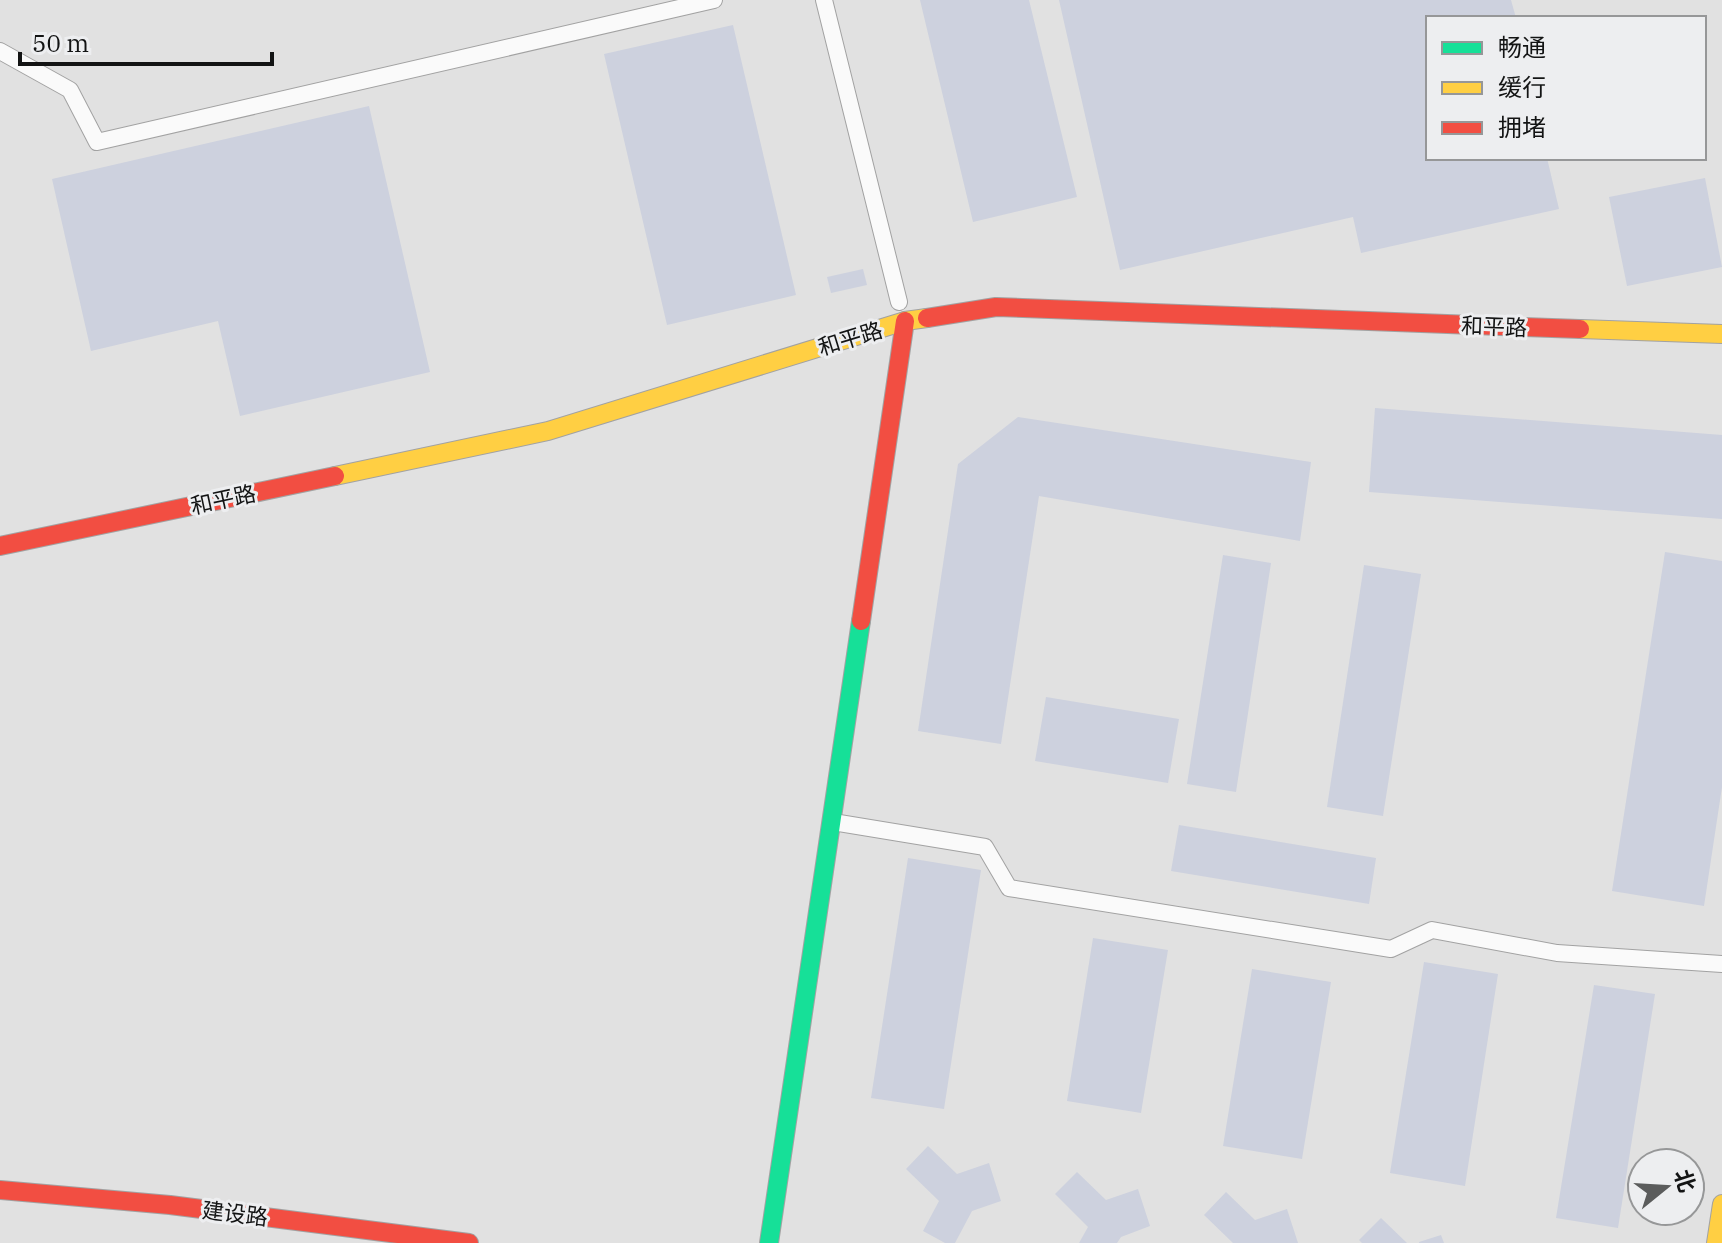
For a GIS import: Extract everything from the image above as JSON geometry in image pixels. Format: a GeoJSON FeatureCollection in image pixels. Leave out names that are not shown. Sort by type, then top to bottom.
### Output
{"type":"FeatureCollection","features":[{"type":"Feature","properties":{"kind":"street","name":"和平路"},"geometry":{"type":"LineString","coordinates":[[0,546],[548,431],[905,321],[996,307],[1722,334]]}},
{"type":"Feature","properties":{"kind":"street"},"geometry":{"type":"LineString","coordinates":[[769,1243],[905,321]]}},
{"type":"Feature","properties":{"kind":"street","name":"建设路"},"geometry":{"type":"LineString","coordinates":[[0,1190],[170,1205],[469,1243]]}},
{"type":"Feature","properties":{"kind":"street"},"geometry":{"type":"LineString","coordinates":[[1716,1243],[1722,1204]]}},
{"type":"Feature","properties":{"kind":"lane"},"geometry":{"type":"LineString","coordinates":[[0,51],[70,90],[97,142],[714,0]]}},
{"type":"Feature","properties":{"kind":"lane"},"geometry":{"type":"LineString","coordinates":[[824,0],[899,302]]}},
{"type":"Feature","properties":{"kind":"lane"},"geometry":{"type":"LineString","coordinates":[[831,821],[985,847],[1009,888],[1391,949],[1432,930],[1557,953],[1722,964]]}},
{"type":"Feature","properties":{"kind":"building"},"geometry":{"type":"Polygon","coordinates":[[[920,0],[1029,0],[1077,197],[973,222],[920,0]]]}},
{"type":"Feature","properties":{"kind":"building"},"geometry":{"type":"Polygon","coordinates":[[[1059,0],[1511,0],[1515,16],[1426,16],[1426,160],[1547,160],[1559,209],[1361,253],[1353,217],[1120,270],[1059,0]]]}},
{"type":"Feature","properties":{"kind":"building"},"geometry":{"type":"Polygon","coordinates":[[[733,25],[796,295],[667,325],[604,54],[733,25]]]}},
{"type":"Feature","properties":{"kind":"building"},"geometry":{"type":"Polygon","coordinates":[[[369,106],[430,372],[240,416],[218,321],[91,351],[52,179],[369,106]]]}},
{"type":"Feature","properties":{"kind":"building"},"geometry":{"type":"Polygon","coordinates":[[[1705,178],[1722,267],[1627,286],[1609,197],[1705,178]]]}},
{"type":"Feature","properties":{"kind":"building"},"geometry":{"type":"Polygon","coordinates":[[[863,269],[867,285],[831,293],[827,277],[863,269]]]}},
{"type":"Feature","properties":{"kind":"building"},"geometry":{"type":"Polygon","coordinates":[[[1375,408],[1722,435],[1722,519],[1369,492],[1375,408]]]}},
{"type":"Feature","properties":{"kind":"building"},"geometry":{"type":"Polygon","coordinates":[[[1018,417],[1311,462],[1300,541],[1039,496],[1001,744],[918,731],[958,464],[1018,417]]]}},
{"type":"Feature","properties":{"kind":"building"},"geometry":{"type":"Polygon","coordinates":[[[1665,552],[1722,561],[1722,787],[1704,906],[1612,891],[1665,552]]]}},
{"type":"Feature","properties":{"kind":"building"},"geometry":{"type":"Polygon","coordinates":[[[1223,555],[1271,563],[1236,792],[1187,784],[1223,555]]]}},
{"type":"Feature","properties":{"kind":"building"},"geometry":{"type":"Polygon","coordinates":[[[1364,565],[1421,574],[1383,816],[1327,807],[1364,565]]]}},
{"type":"Feature","properties":{"kind":"building"},"geometry":{"type":"Polygon","coordinates":[[[1046,697],[1179,719],[1168,783],[1035,761],[1046,697]]]}},
{"type":"Feature","properties":{"kind":"building"},"geometry":{"type":"Polygon","coordinates":[[[1179,825],[1376,858],[1369,904],[1171,871],[1179,825]]]}},
{"type":"Feature","properties":{"kind":"building"},"geometry":{"type":"Polygon","coordinates":[[[908,858],[981,870],[944,1109],[871,1098],[908,858]]]}},
{"type":"Feature","properties":{"kind":"building"},"geometry":{"type":"Polygon","coordinates":[[[1093,938],[1168,950],[1141,1113],[1067,1101],[1093,938]]]}},
{"type":"Feature","properties":{"kind":"building"},"geometry":{"type":"Polygon","coordinates":[[[1424,962],[1498,974],[1465,1186],[1390,1173],[1424,962]]]}},
{"type":"Feature","properties":{"kind":"building"},"geometry":{"type":"Polygon","coordinates":[[[1252,969],[1331,982],[1302,1159],[1223,1146],[1252,969]]]}},
{"type":"Feature","properties":{"kind":"building"},"geometry":{"type":"Polygon","coordinates":[[[1594,985],[1655,994],[1631,1147],[1626,1147],[1626,1177],[1618,1228],[1556,1218],[1594,985]]]}},
{"type":"Feature","properties":{"kind":"building"},"geometry":{"type":"Polygon","coordinates":[[[928,1146],[957,1174],[989,1163],[1001,1201],[972,1211],[955,1243],[945,1243],[923,1231],[939,1201],[906,1169],[928,1146]]]}},
{"type":"Feature","properties":{"kind":"building"},"geometry":{"type":"Polygon","coordinates":[[[1077,1172],[1106,1200],[1138,1189],[1150,1226],[1121,1237],[1117,1243],[1079,1243],[1088,1227],[1055,1194],[1077,1172]]]}},
{"type":"Feature","properties":{"kind":"building"},"geometry":{"type":"Polygon","coordinates":[[[1226,1192],[1255,1220],[1287,1209],[1298,1243],[1233,1243],[1204,1215],[1226,1192]]]}},
{"type":"Feature","properties":{"kind":"building"},"geometry":{"type":"Polygon","coordinates":[[[1381,1218],[1407,1243],[1362,1243],[1359,1240],[1381,1218]]]}},
{"type":"Feature","properties":{"kind":"building"},"geometry":{"type":"Polygon","coordinates":[[[1441,1235],[1444,1243],[1419,1243],[1419,1242],[1441,1235]]]}},
{"type":"Feature","properties":{"kind":"traffic: fast"},"geometry":{"type":"LineString","coordinates":[[769,1243],[861,621]]}},
{"type":"Feature","properties":{"kind":"traffic: slow"},"geometry":{"type":"LineString","coordinates":[[335,476],[548,431],[905,321],[927,318]]}},
{"type":"Feature","properties":{"kind":"traffic: slow"},"geometry":{"type":"LineString","coordinates":[[1580,329],[1722,334]]}},
{"type":"Feature","properties":{"kind":"traffic: slow"},"geometry":{"type":"LineString","coordinates":[[1716,1243],[1722,1204]]}},
{"type":"Feature","properties":{"kind":"traffic: jam"},"geometry":{"type":"LineString","coordinates":[[927,318],[996,307],[1580,329]]}},
{"type":"Feature","properties":{"kind":"traffic: jam"},"geometry":{"type":"LineString","coordinates":[[861,621],[905,321]]}},
{"type":"Feature","properties":{"kind":"traffic: jam"},"geometry":{"type":"LineString","coordinates":[[0,546],[335,476]]}},
{"type":"Feature","properties":{"kind":"traffic: jam"},"geometry":{"type":"LineString","coordinates":[[0,1190],[170,1205],[469,1243]]}}]}
